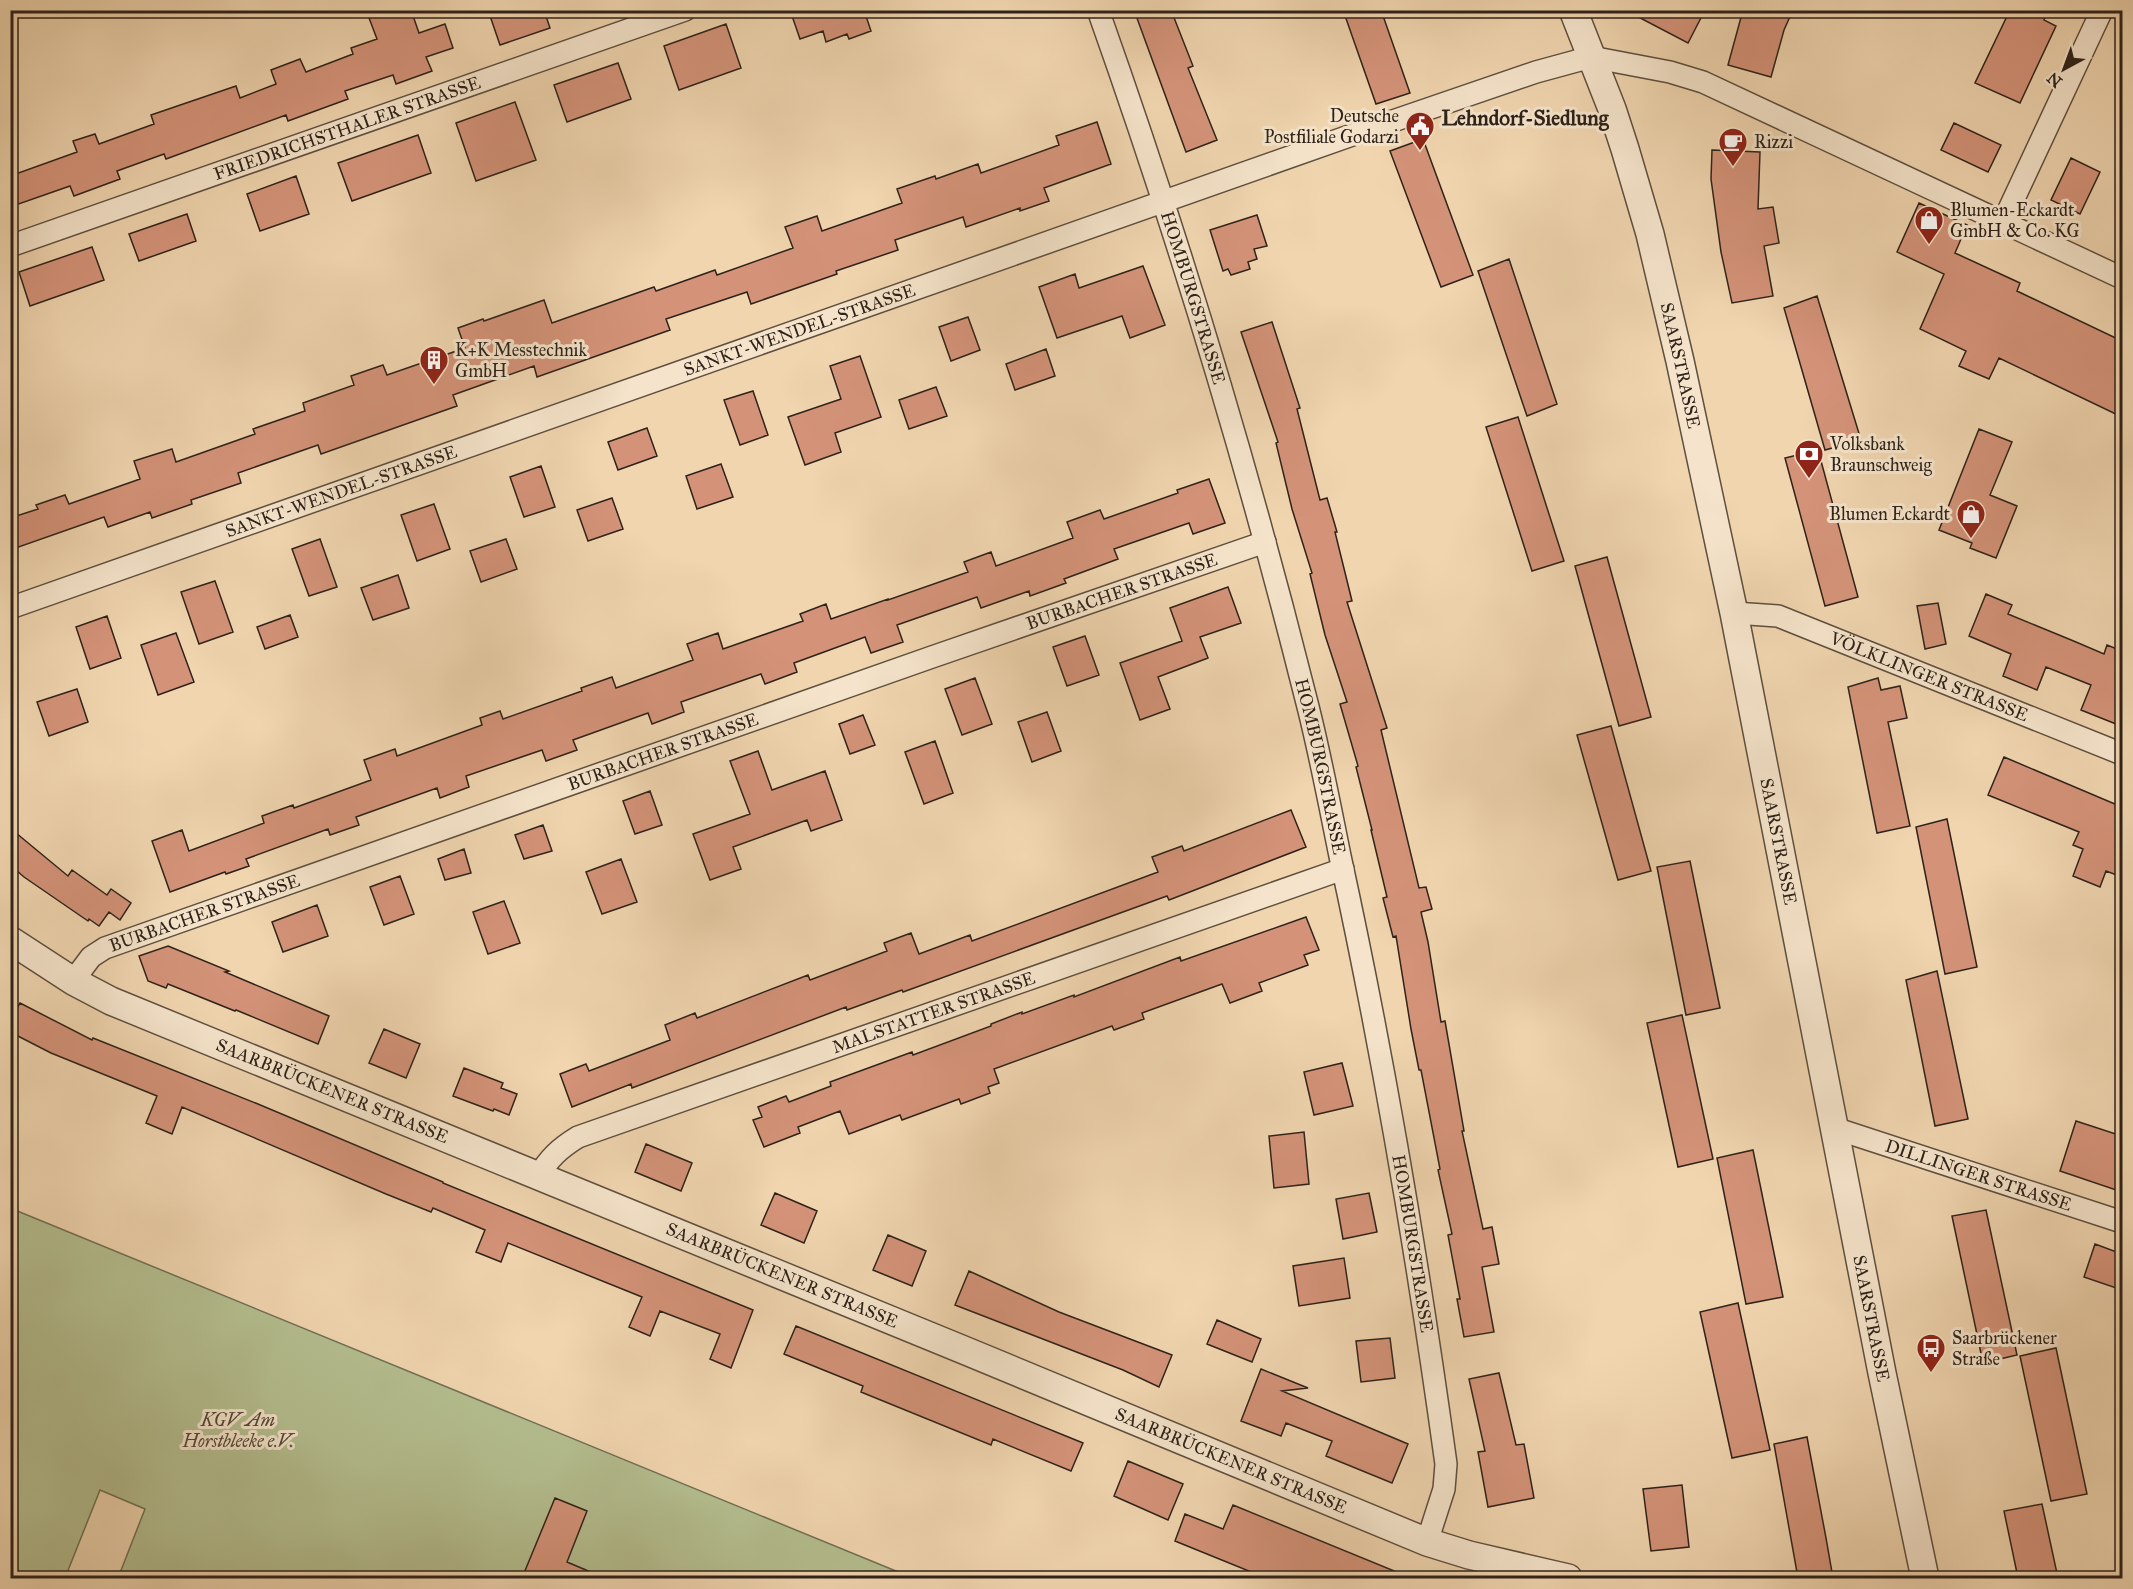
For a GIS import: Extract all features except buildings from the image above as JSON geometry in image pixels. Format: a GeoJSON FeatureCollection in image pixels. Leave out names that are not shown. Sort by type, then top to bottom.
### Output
{"type":"FeatureCollection","features":[{"type":"Feature","properties":{"kind":"street","name":"FRIEDRICHSTHALER STRASSE"},"geometry":{"type":"LineString","coordinates":[[10,246],[684,10]]}},
{"type":"Feature","properties":{"kind":"street","name":"HOMBURGSTRASSE"},"geometry":{"type":"LineString","coordinates":[[1098,10],[1141,131],[1217,374],[1306,698],[1343,869],[1379,1038],[1415,1248],[1446,1464],[1444,1489],[1427,1542]]}},
{"type":"Feature","properties":{"kind":"street","name":"SAARSTRASSE"},"geometry":{"type":"LineString","coordinates":[[1573,10],[1612,109],[1650,234],[1734,613],[1882,1373],[1925,1578]]}},
{"type":"Feature","properties":{"kind":"street"},"geometry":{"type":"LineString","coordinates":[[2003,222],[2102,10]]}},
{"type":"Feature","properties":{"kind":"street","name":"SANKT-WENDEL-STRASSE"},"geometry":{"type":"LineString","coordinates":[[10,608],[1536,72],[1591,57]]}},
{"type":"Feature","properties":{"kind":"street"},"geometry":{"type":"LineString","coordinates":[[1591,57],[1670,72],[1703,82],[2122,278]]}},
{"type":"Feature","properties":{"kind":"street","name":"BURBACHER STRASSE"},"geometry":{"type":"LineString","coordinates":[[73,981],[91,957],[105,948],[1264,542]]}},
{"type":"Feature","properties":{"kind":"street","name":"VÖLKLINGER STRASSE"},"geometry":{"type":"LineString","coordinates":[[1734,613],[1778,616],[2122,754]]}},
{"type":"Feature","properties":{"kind":"street","name":"MALSTATTER STRASSE"},"geometry":{"type":"LineString","coordinates":[[538,1177],[559,1148],[578,1137],[1343,869]]}},
{"type":"Feature","properties":{"kind":"street","name":"SAARBRÜCKENER STRASSE"},"geometry":{"type":"LineString","coordinates":[[10,940],[73,981],[111,1001],[538,1177],[790,1277],[1427,1542],[1469,1555],[1568,1578]]}},
{"type":"Feature","properties":{"kind":"street","name":"DILLINGER STRASSE"},"geometry":{"type":"LineString","coordinates":[[1834,1128],[2122,1222]]}},
{"type":"Feature","properties":{"kind":"green space","name":"KGV Am Horstbleeke e.V."},"geometry":{"type":"Polygon","coordinates":[[[10,1208],[913,1578],[118,1578],[145,1509],[100,1490],[65,1578],[11,1578],[10,1208]]]}},
{"type":"Feature","properties":{"kind":"place","name":"Deutsche Postfiliale Godarzi"},"geometry":{"type":"Point","coordinates":[1420,152]}},
{"type":"Feature","properties":{"kind":"place","name":"Rizzi"},"geometry":{"type":"Point","coordinates":[1733,168]}},
{"type":"Feature","properties":{"kind":"place","name":"Blumen-Eckardt GmbH & Co. KG"},"geometry":{"type":"Point","coordinates":[1929,246]}},
{"type":"Feature","properties":{"kind":"place","name":"K+K Messtechnik GmbH"},"geometry":{"type":"Point","coordinates":[434,386]}},
{"type":"Feature","properties":{"kind":"place","name":"Volksbank Braunschweig"},"geometry":{"type":"Point","coordinates":[1809,480]}},
{"type":"Feature","properties":{"kind":"place","name":"Blumen Eckardt"},"geometry":{"type":"Point","coordinates":[1971,540]}},
{"type":"Feature","properties":{"kind":"place","name":"Saarbrückener Straße"},"geometry":{"type":"Point","coordinates":[1931,1374]}},
{"type":"Feature","properties":{"kind":"district","name":"Lehndorf-Siedlung"},"geometry":{"type":"Point","coordinates":[1525,118]}}]}
